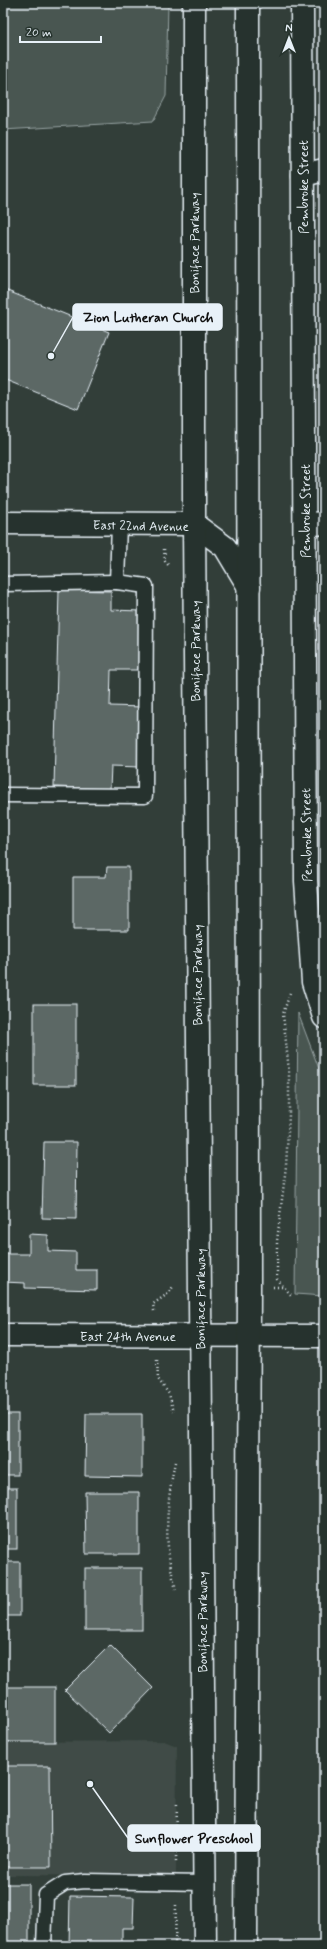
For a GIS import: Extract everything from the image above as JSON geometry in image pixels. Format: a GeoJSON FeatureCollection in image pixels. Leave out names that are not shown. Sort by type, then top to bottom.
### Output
{"type":"FeatureCollection","features":[{"type":"Feature","properties":{"kind":"main road","name":"Boniface Parkway"},"geometry":{"type":"LineString","coordinates":[[194,3],[194,524],[205,1946]]}},
{"type":"Feature","properties":{"kind":"main road"},"geometry":{"type":"LineString","coordinates":[[246,1946],[249,1336],[248,3]]}},
{"type":"Feature","properties":{"kind":"main road","name":"Pembroke Street"},"geometry":{"type":"LineString","coordinates":[[302,3],[303,175],[314,524],[306,881],[316,906],[313,982],[324,1017]]}},
{"type":"Feature","properties":{"kind":"main road"},"geometry":{"type":"LineString","coordinates":[[303,175],[324,170]]}},
{"type":"Feature","properties":{"kind":"main road","name":"East 22nd Avenue"},"geometry":{"type":"LineString","coordinates":[[3,523],[194,524],[226,547],[249,587]]}},
{"type":"Feature","properties":{"kind":"main road","name":"East 24th Avenue"},"geometry":{"type":"LineString","coordinates":[[3,1335],[324,1336]]}},
{"type":"Feature","properties":{"kind":"lane"},"geometry":{"type":"LineString","coordinates":[[117,582],[119,524]]}},
{"type":"Feature","properties":{"kind":"lane"},"geometry":{"type":"LineString","coordinates":[[3,584],[117,582],[146,586],[145,796],[3,796]]}},
{"type":"Feature","properties":{"kind":"lane"},"geometry":{"type":"LineString","coordinates":[[44,1946],[46,1895],[65,1883],[85,1881],[204,1883]]}},
{"type":"Feature","properties":{"kind":"shaded area"},"geometry":{"type":"Polygon","coordinates":[[[3,3],[168,3],[166,96],[153,121],[3,130],[3,3]]]}},
{"type":"Feature","properties":{"kind":"shaded area"},"geometry":{"type":"Polygon","coordinates":[[[298,1013],[324,1082],[324,1296],[295,1294],[298,1013]]]}},
{"type":"Feature","properties":{"kind":"shaded area"},"geometry":{"type":"Polygon","coordinates":[[[164,1741],[177,1746],[176,1876],[3,1875],[3,1742],[164,1741]]]}},
{"type":"Feature","properties":{"kind":"building"},"geometry":{"type":"Polygon","coordinates":[[[5,290],[109,332],[78,409],[3,379],[3,294],[5,290]]]}},
{"type":"Feature","properties":{"kind":"building"},"geometry":{"type":"Polygon","coordinates":[[[59,590],[111,591],[111,610],[141,611],[140,670],[111,670],[110,706],[143,707],[141,767],[111,766],[110,789],[54,787],[59,590]]]}},
{"type":"Feature","properties":{"kind":"building"},"geometry":{"type":"Polygon","coordinates":[[[107,867],[129,867],[129,930],[73,930],[73,877],[106,877],[107,867]]]}},
{"type":"Feature","properties":{"kind":"building"},"geometry":{"type":"Polygon","coordinates":[[[34,1004],[76,1004],[76,1085],[34,1085],[34,1004]]]}},
{"type":"Feature","properties":{"kind":"building"},"geometry":{"type":"Polygon","coordinates":[[[44,1142],[77,1142],[76,1219],[42,1218],[44,1142]]]}},
{"type":"Feature","properties":{"kind":"building"},"geometry":{"type":"Polygon","coordinates":[[[29,1234],[48,1235],[48,1251],[76,1252],[76,1270],[97,1270],[97,1290],[25,1288],[25,1283],[3,1282],[3,1254],[29,1254],[29,1234]]]}},
{"type":"Feature","properties":{"kind":"building"},"geometry":{"type":"Polygon","coordinates":[[[322,1398],[324,1398],[324,1444],[322,1444],[322,1398]]]}},
{"type":"Feature","properties":{"kind":"building"},"geometry":{"type":"Polygon","coordinates":[[[3,1414],[18,1414],[18,1475],[3,1475],[3,1414]]]}},
{"type":"Feature","properties":{"kind":"building"},"geometry":{"type":"Polygon","coordinates":[[[86,1414],[142,1414],[142,1477],[85,1476],[86,1414]]]}},
{"type":"Feature","properties":{"kind":"building"},"geometry":{"type":"Polygon","coordinates":[[[3,1488],[17,1488],[17,1549],[3,1549],[3,1488]]]}},
{"type":"Feature","properties":{"kind":"building"},"geometry":{"type":"Polygon","coordinates":[[[85,1492],[139,1492],[139,1554],[86,1554],[85,1492]]]}},
{"type":"Feature","properties":{"kind":"building"},"geometry":{"type":"Polygon","coordinates":[[[3,1562],[20,1562],[20,1616],[3,1616],[3,1562]]]}},
{"type":"Feature","properties":{"kind":"building"},"geometry":{"type":"Polygon","coordinates":[[[85,1568],[142,1568],[142,1630],[85,1630],[85,1568]]]}},
{"type":"Feature","properties":{"kind":"building"},"geometry":{"type":"Polygon","coordinates":[[[110,1645],[153,1688],[109,1733],[65,1690],[110,1645]]]}},
{"type":"Feature","properties":{"kind":"building"},"geometry":{"type":"Polygon","coordinates":[[[3,1687],[55,1687],[55,1742],[3,1742],[3,1687]]]}},
{"type":"Feature","properties":{"kind":"building"},"geometry":{"type":"Polygon","coordinates":[[[3,1766],[50,1766],[51,1867],[3,1867],[3,1766]]]}},
{"type":"Feature","properties":{"kind":"building"},"geometry":{"type":"Polygon","coordinates":[[[3,1884],[29,1884],[29,1946],[3,1946],[3,1884]]]}},
{"type":"Feature","properties":{"kind":"building"},"geometry":{"type":"Polygon","coordinates":[[[70,1896],[134,1897],[133,1928],[122,1928],[122,1946],[69,1946],[70,1896]]]}},
{"type":"Feature","properties":{"kind":"place","name":"Zion Lutheran Church"},"geometry":{"type":"Point","coordinates":[51,356]}},
{"type":"Feature","properties":{"kind":"place","name":"Sunflower Preschool"},"geometry":{"type":"Point","coordinates":[90,1784]}}]}
